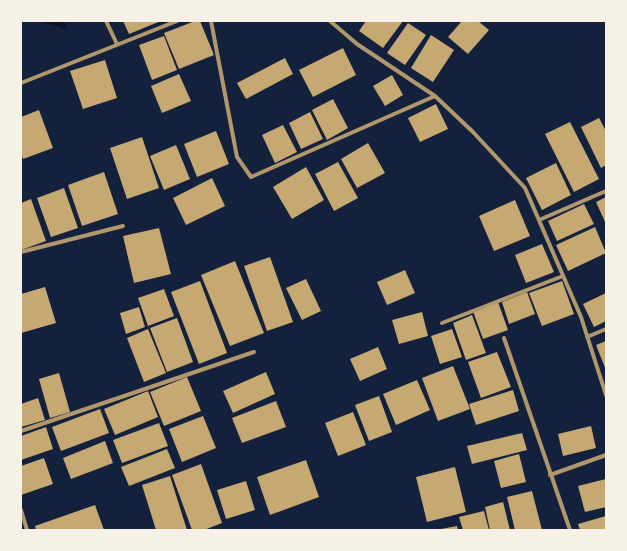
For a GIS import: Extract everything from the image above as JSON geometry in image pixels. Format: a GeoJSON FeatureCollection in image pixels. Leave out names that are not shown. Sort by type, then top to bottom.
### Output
{"type":"FeatureCollection","features":[{"type":"Feature","properties":{"kind":"street"},"geometry":{"type":"LineString","coordinates":[[106,21],[117,44]]}},
{"type":"Feature","properties":{"kind":"street"},"geometry":{"type":"LineString","coordinates":[[21,83],[176,21]]}},
{"type":"Feature","properties":{"kind":"street"},"geometry":{"type":"LineString","coordinates":[[211,21],[237,157],[252,176],[435,96]]}},
{"type":"Feature","properties":{"kind":"street"},"geometry":{"type":"LineString","coordinates":[[330,21],[357,44],[435,96],[473,132],[525,188],[581,317],[606,394]]}},
{"type":"Feature","properties":{"kind":"street"},"geometry":{"type":"LineString","coordinates":[[539,220],[606,191]]}},
{"type":"Feature","properties":{"kind":"street"},"geometry":{"type":"LineString","coordinates":[[21,252],[123,226]]}},
{"type":"Feature","properties":{"kind":"street"},"geometry":{"type":"LineString","coordinates":[[442,323],[562,276]]}},
{"type":"Feature","properties":{"kind":"street"},"geometry":{"type":"LineString","coordinates":[[587,337],[606,329]]}},
{"type":"Feature","properties":{"kind":"street"},"geometry":{"type":"LineString","coordinates":[[504,338],[570,530]]}},
{"type":"Feature","properties":{"kind":"street"},"geometry":{"type":"LineString","coordinates":[[21,431],[254,352]]}},
{"type":"Feature","properties":{"kind":"street"},"geometry":{"type":"LineString","coordinates":[[550,475],[606,455]]}},
{"type":"Feature","properties":{"kind":"street"},"geometry":{"type":"LineString","coordinates":[[21,510],[27,530]]}},
{"type":"Feature","properties":{"kind":"water"},"geometry":{"type":"Polygon","coordinates":[[[37,21],[64,21],[67,29],[37,21]]]}},
{"type":"Feature","properties":{"kind":"building"},"geometry":{"type":"Polygon","coordinates":[[[123,21],[161,21],[129,34],[123,21]]]}},
{"type":"Feature","properties":{"kind":"building"},"geometry":{"type":"Polygon","coordinates":[[[195,21],[200,21],[214,55],[179,69],[164,33],[195,21]]]}},
{"type":"Feature","properties":{"kind":"building"},"geometry":{"type":"Polygon","coordinates":[[[366,21],[403,21],[383,48],[359,31],[366,21]]]}},
{"type":"Feature","properties":{"kind":"building"},"geometry":{"type":"Polygon","coordinates":[[[462,21],[478,21],[489,30],[468,54],[448,37],[462,21]]]}},
{"type":"Feature","properties":{"kind":"building"},"geometry":{"type":"Polygon","coordinates":[[[408,23],[426,35],[405,65],[387,53],[408,23]]]}},
{"type":"Feature","properties":{"kind":"building"},"geometry":{"type":"Polygon","coordinates":[[[431,35],[454,50],[433,82],[411,68],[431,35]]]}},
{"type":"Feature","properties":{"kind":"building"},"geometry":{"type":"Polygon","coordinates":[[[164,36],[177,70],[152,80],[139,45],[164,36]]]}},
{"type":"Feature","properties":{"kind":"building"},"geometry":{"type":"Polygon","coordinates":[[[343,48],[356,75],[313,97],[299,70],[343,48]]]}},
{"type":"Feature","properties":{"kind":"building"},"geometry":{"type":"Polygon","coordinates":[[[285,58],[293,74],[246,99],[237,83],[285,58]]]}},
{"type":"Feature","properties":{"kind":"building"},"geometry":{"type":"Polygon","coordinates":[[[105,60],[117,98],[83,109],[70,71],[105,60]]]}},
{"type":"Feature","properties":{"kind":"building"},"geometry":{"type":"Polygon","coordinates":[[[179,74],[191,101],[162,113],[151,86],[179,74]]]}},
{"type":"Feature","properties":{"kind":"building"},"geometry":{"type":"Polygon","coordinates":[[[392,75],[403,95],[385,106],[373,86],[392,75]]]}},
{"type":"Feature","properties":{"kind":"building"},"geometry":{"type":"Polygon","coordinates":[[[333,99],[348,128],[327,140],[312,110],[333,99]]]}},
{"type":"Feature","properties":{"kind":"building"},"geometry":{"type":"Polygon","coordinates":[[[436,104],[448,129],[420,142],[408,118],[436,104]]]}},
{"type":"Feature","properties":{"kind":"building"},"geometry":{"type":"Polygon","coordinates":[[[39,110],[53,148],[23,159],[21,153],[21,117],[39,110]]]}},
{"type":"Feature","properties":{"kind":"building"},"geometry":{"type":"Polygon","coordinates":[[[310,112],[323,139],[301,149],[289,123],[310,112]]]}},
{"type":"Feature","properties":{"kind":"building"},"geometry":{"type":"Polygon","coordinates":[[[599,118],[606,131],[606,165],[601,168],[581,127],[599,118]]]}},
{"type":"Feature","properties":{"kind":"building"},"geometry":{"type":"Polygon","coordinates":[[[570,122],[599,179],[574,192],[545,134],[570,122]]]}},
{"type":"Feature","properties":{"kind":"building"},"geometry":{"type":"Polygon","coordinates":[[[283,125],[297,152],[275,163],[262,135],[283,125]]]}},
{"type":"Feature","properties":{"kind":"building"},"geometry":{"type":"Polygon","coordinates":[[[216,131],[229,164],[197,177],[184,144],[216,131]]]}},
{"type":"Feature","properties":{"kind":"building"},"geometry":{"type":"Polygon","coordinates":[[[142,137],[159,188],[127,199],[110,148],[142,137]]]}},
{"type":"Feature","properties":{"kind":"building"},"geometry":{"type":"Polygon","coordinates":[[[368,143],[385,173],[357,188],[341,159],[368,143]]]}},
{"type":"Feature","properties":{"kind":"building"},"geometry":{"type":"Polygon","coordinates":[[[176,145],[190,179],[164,190],[150,156],[176,145]]]}},
{"type":"Feature","properties":{"kind":"building"},"geometry":{"type":"Polygon","coordinates":[[[338,162],[358,198],[334,211],[315,174],[338,162]]]}},
{"type":"Feature","properties":{"kind":"building"},"geometry":{"type":"Polygon","coordinates":[[[556,163],[571,195],[542,210],[526,178],[556,163]]]}},
{"type":"Feature","properties":{"kind":"building"},"geometry":{"type":"Polygon","coordinates":[[[306,167],[324,200],[292,219],[273,187],[306,167]]]}},
{"type":"Feature","properties":{"kind":"building"},"geometry":{"type":"Polygon","coordinates":[[[104,172],[118,214],[82,226],[68,185],[104,172]]]}},
{"type":"Feature","properties":{"kind":"building"},"geometry":{"type":"Polygon","coordinates":[[[212,178],[225,206],[186,225],[173,198],[212,178]]]}},
{"type":"Feature","properties":{"kind":"building"},"geometry":{"type":"Polygon","coordinates":[[[64,188],[78,228],[51,237],[37,198],[64,188]]]}},
{"type":"Feature","properties":{"kind":"building"},"geometry":{"type":"Polygon","coordinates":[[[606,197],[606,224],[596,202],[606,197]]]}},
{"type":"Feature","properties":{"kind":"building"},"geometry":{"type":"Polygon","coordinates":[[[31,199],[46,241],[21,250],[21,203],[31,199]]]}},
{"type":"Feature","properties":{"kind":"building"},"geometry":{"type":"Polygon","coordinates":[[[515,200],[530,236],[494,251],[479,216],[515,200]]]}},
{"type":"Feature","properties":{"kind":"building"},"geometry":{"type":"Polygon","coordinates":[[[584,204],[594,224],[557,241],[548,221],[584,204]]]}},
{"type":"Feature","properties":{"kind":"building"},"geometry":{"type":"Polygon","coordinates":[[[595,227],[606,253],[568,271],[556,245],[595,227]]]}},
{"type":"Feature","properties":{"kind":"building"},"geometry":{"type":"Polygon","coordinates":[[[159,228],[171,274],[134,283],[123,236],[159,228]]]}},
{"type":"Feature","properties":{"kind":"building"},"geometry":{"type":"Polygon","coordinates":[[[542,244],[554,272],[526,283],[515,255],[542,244]]]}},
{"type":"Feature","properties":{"kind":"building"},"geometry":{"type":"Polygon","coordinates":[[[270,257],[293,322],[267,331],[244,266],[270,257]]]}},
{"type":"Feature","properties":{"kind":"building"},"geometry":{"type":"Polygon","coordinates":[[[235,261],[264,333],[230,346],[201,275],[235,261]]]}},
{"type":"Feature","properties":{"kind":"building"},"geometry":{"type":"Polygon","coordinates":[[[405,270],[415,293],[387,305],[377,282],[405,270]]]}},
{"type":"Feature","properties":{"kind":"building"},"geometry":{"type":"Polygon","coordinates":[[[306,279],[321,311],[302,320],[286,288],[306,279]]]}},
{"type":"Feature","properties":{"kind":"building"},"geometry":{"type":"Polygon","coordinates":[[[200,281],[227,353],[199,364],[171,292],[200,281]]]}},
{"type":"Feature","properties":{"kind":"building"},"geometry":{"type":"Polygon","coordinates":[[[562,281],[574,314],[542,326],[529,293],[562,281]]]}},
{"type":"Feature","properties":{"kind":"building"},"geometry":{"type":"Polygon","coordinates":[[[45,287],[56,323],[21,333],[21,294],[45,287]]]}},
{"type":"Feature","properties":{"kind":"building"},"geometry":{"type":"Polygon","coordinates":[[[164,289],[174,316],[148,326],[138,298],[164,289]]]}},
{"type":"Feature","properties":{"kind":"building"},"geometry":{"type":"Polygon","coordinates":[[[527,292],[535,314],[509,324],[502,302],[527,292]]]}},
{"type":"Feature","properties":{"kind":"building"},"geometry":{"type":"Polygon","coordinates":[[[606,293],[606,321],[594,327],[583,304],[606,293]]]}},
{"type":"Feature","properties":{"kind":"building"},"geometry":{"type":"Polygon","coordinates":[[[498,302],[508,330],[483,339],[473,311],[498,302]]]}},
{"type":"Feature","properties":{"kind":"building"},"geometry":{"type":"Polygon","coordinates":[[[139,307],[145,327],[126,334],[120,313],[139,307]]]}},
{"type":"Feature","properties":{"kind":"building"},"geometry":{"type":"Polygon","coordinates":[[[422,312],[428,336],[399,344],[392,320],[422,312]]]}},
{"type":"Feature","properties":{"kind":"building"},"geometry":{"type":"Polygon","coordinates":[[[472,315],[486,353],[466,360],[453,323],[472,315]]]}},
{"type":"Feature","properties":{"kind":"building"},"geometry":{"type":"Polygon","coordinates":[[[177,318],[193,362],[167,372],[150,328],[177,318]]]}},
{"type":"Feature","properties":{"kind":"building"},"geometry":{"type":"Polygon","coordinates":[[[148,329],[166,373],[144,382],[127,338],[148,329]]]}},
{"type":"Feature","properties":{"kind":"building"},"geometry":{"type":"Polygon","coordinates":[[[452,329],[462,357],[440,364],[431,336],[452,329]]]}},
{"type":"Feature","properties":{"kind":"building"},"geometry":{"type":"Polygon","coordinates":[[[606,341],[606,370],[596,345],[606,341]]]}},
{"type":"Feature","properties":{"kind":"building"},"geometry":{"type":"Polygon","coordinates":[[[378,347],[387,369],[360,381],[350,359],[378,347]]]}},
{"type":"Feature","properties":{"kind":"building"},"geometry":{"type":"Polygon","coordinates":[[[497,352],[511,387],[481,398],[468,362],[497,352]]]}},
{"type":"Feature","properties":{"kind":"building"},"geometry":{"type":"Polygon","coordinates":[[[453,366],[470,409],[438,421],[422,378],[453,366]]]}},
{"type":"Feature","properties":{"kind":"building"},"geometry":{"type":"Polygon","coordinates":[[[266,372],[275,394],[233,413],[223,391],[266,372]]]}},
{"type":"Feature","properties":{"kind":"building"},"geometry":{"type":"Polygon","coordinates":[[[59,373],[70,412],[50,418],[39,379],[59,373]]]}},
{"type":"Feature","properties":{"kind":"building"},"geometry":{"type":"Polygon","coordinates":[[[187,377],[201,411],[164,426],[150,392],[187,377]]]}},
{"type":"Feature","properties":{"kind":"building"},"geometry":{"type":"Polygon","coordinates":[[[417,380],[430,410],[396,425],[383,394],[417,380]]]}},
{"type":"Feature","properties":{"kind":"building"},"geometry":{"type":"Polygon","coordinates":[[[513,390],[519,411],[476,425],[469,404],[513,390]]]}},
{"type":"Feature","properties":{"kind":"building"},"geometry":{"type":"Polygon","coordinates":[[[148,391],[158,417],[115,435],[104,409],[148,391]]]}},
{"type":"Feature","properties":{"kind":"building"},"geometry":{"type":"Polygon","coordinates":[[[379,396],[392,432],[369,441],[355,405],[379,396]]]}},
{"type":"Feature","properties":{"kind":"building"},"geometry":{"type":"Polygon","coordinates":[[[38,398],[45,420],[21,427],[21,404],[38,398]]]}},
{"type":"Feature","properties":{"kind":"building"},"geometry":{"type":"Polygon","coordinates":[[[276,401],[286,427],[242,443],[232,418],[276,401]]]}},
{"type":"Feature","properties":{"kind":"building"},"geometry":{"type":"Polygon","coordinates":[[[100,409],[109,433],[61,451],[52,427],[100,409]]]}},
{"type":"Feature","properties":{"kind":"building"},"geometry":{"type":"Polygon","coordinates":[[[353,412],[366,445],[338,456],[325,423],[353,412]]]}},
{"type":"Feature","properties":{"kind":"building"},"geometry":{"type":"Polygon","coordinates":[[[203,416],[216,448],[182,462],[169,429],[203,416]]]}},
{"type":"Feature","properties":{"kind":"building"},"geometry":{"type":"Polygon","coordinates":[[[159,423],[168,446],[122,463],[113,440],[159,423]]]}},
{"type":"Feature","properties":{"kind":"building"},"geometry":{"type":"Polygon","coordinates":[[[591,426],[596,448],[563,456],[558,434],[591,426]]]}},
{"type":"Feature","properties":{"kind":"building"},"geometry":{"type":"Polygon","coordinates":[[[46,427],[53,449],[21,460],[21,436],[46,427]]]}},
{"type":"Feature","properties":{"kind":"building"},"geometry":{"type":"Polygon","coordinates":[[[522,433],[527,450],[472,464],[467,446],[522,433]]]}},
{"type":"Feature","properties":{"kind":"building"},"geometry":{"type":"Polygon","coordinates":[[[105,441],[113,463],[71,479],[63,458],[105,441]]]}},
{"type":"Feature","properties":{"kind":"building"},"geometry":{"type":"Polygon","coordinates":[[[167,449],[175,468],[129,486],[121,467],[167,449]]]}},
{"type":"Feature","properties":{"kind":"building"},"geometry":{"type":"Polygon","coordinates":[[[519,454],[526,482],[501,488],[494,461],[519,454]]]}},
{"type":"Feature","properties":{"kind":"building"},"geometry":{"type":"Polygon","coordinates":[[[44,458],[53,484],[21,495],[21,466],[44,458]]]}},
{"type":"Feature","properties":{"kind":"building"},"geometry":{"type":"Polygon","coordinates":[[[306,460],[319,497],[270,515],[257,477],[306,460]]]}},
{"type":"Feature","properties":{"kind":"building"},"geometry":{"type":"Polygon","coordinates":[[[201,464],[222,523],[204,530],[192,530],[172,475],[201,464]]]}},
{"type":"Feature","properties":{"kind":"building"},"geometry":{"type":"Polygon","coordinates":[[[455,467],[466,512],[427,522],[416,477],[455,467]]]}},
{"type":"Feature","properties":{"kind":"building"},"geometry":{"type":"Polygon","coordinates":[[[170,476],[187,530],[156,530],[142,485],[170,476]]]}},
{"type":"Feature","properties":{"kind":"building"},"geometry":{"type":"Polygon","coordinates":[[[606,479],[606,507],[585,512],[578,486],[606,479]]]}},
{"type":"Feature","properties":{"kind":"building"},"geometry":{"type":"Polygon","coordinates":[[[246,481],[255,510],[226,519],[217,490],[246,481]]]}},
{"type":"Feature","properties":{"kind":"building"},"geometry":{"type":"Polygon","coordinates":[[[532,491],[542,530],[515,530],[507,497],[532,491]]]}},
{"type":"Feature","properties":{"kind":"building"},"geometry":{"type":"Polygon","coordinates":[[[503,502],[510,530],[490,530],[485,507],[503,502]]]}},
{"type":"Feature","properties":{"kind":"building"},"geometry":{"type":"Polygon","coordinates":[[[95,505],[104,530],[36,530],[35,526],[95,505]]]}},
{"type":"Feature","properties":{"kind":"building"},"geometry":{"type":"Polygon","coordinates":[[[484,511],[489,530],[463,530],[459,517],[484,511]]]}},
{"type":"Feature","properties":{"kind":"building"},"geometry":{"type":"Polygon","coordinates":[[[606,516],[606,530],[580,530],[578,524],[606,516]]]}},
{"type":"Feature","properties":{"kind":"building"},"geometry":{"type":"Polygon","coordinates":[[[457,526],[458,530],[441,530],[441,529],[457,526]]]}}]}
